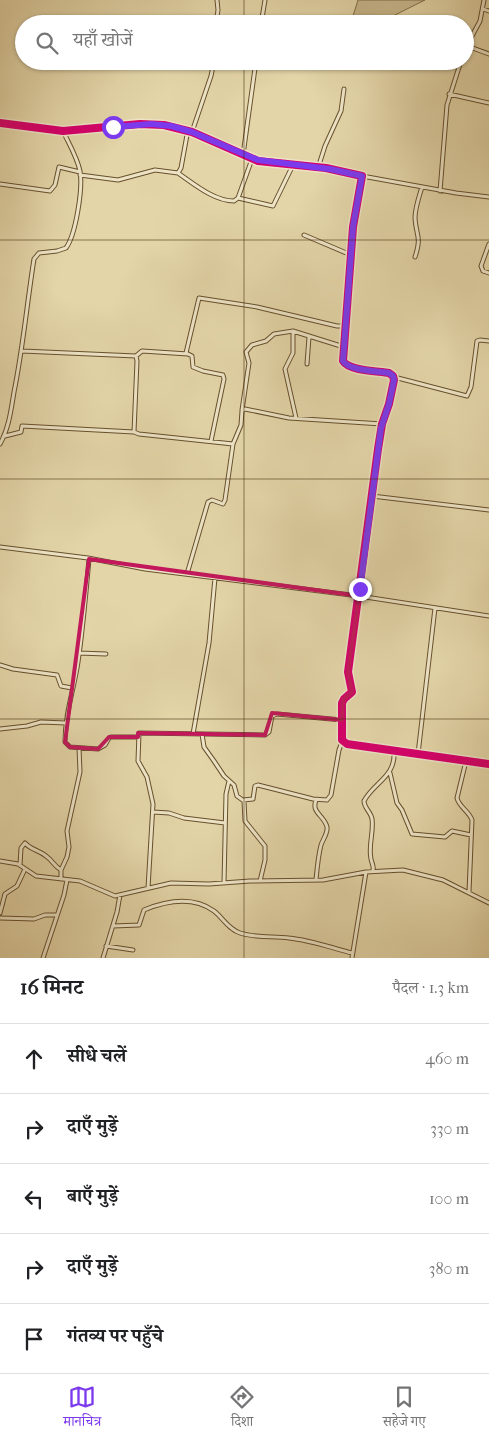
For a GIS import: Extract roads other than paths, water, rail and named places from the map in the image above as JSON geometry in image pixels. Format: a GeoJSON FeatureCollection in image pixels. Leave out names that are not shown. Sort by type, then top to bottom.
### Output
{"type":"FeatureCollection","features":[{"type":"Feature","properties":{"kind":"street"},"geometry":{"type":"LineString","coordinates":[[217,0],[217,15]]}},
{"type":"Feature","properties":{"kind":"street"},"geometry":{"type":"LineString","coordinates":[[263,15],[265,0]]}},
{"type":"Feature","properties":{"kind":"street"},"geometry":{"type":"LineString","coordinates":[[474,33],[478,26],[484,0]]}},
{"type":"Feature","properties":{"kind":"street"},"geometry":{"type":"LineString","coordinates":[[482,10],[489,11]]}},
{"type":"Feature","properties":{"kind":"street"},"geometry":{"type":"LineString","coordinates":[[474,49],[489,54]]}},
{"type":"Feature","properties":{"kind":"street"},"geometry":{"type":"LineString","coordinates":[[178,173],[187,136],[191,132],[212,70]]}},
{"type":"Feature","properties":{"kind":"street"},"geometry":{"type":"LineString","coordinates":[[243,155],[255,70]]}},
{"type":"Feature","properties":{"kind":"street"},"geometry":{"type":"LineString","coordinates":[[440,190],[446,109],[458,70]]}},
{"type":"Feature","properties":{"kind":"street"},"geometry":{"type":"LineString","coordinates":[[318,168],[325,146],[341,111],[344,89]]}},
{"type":"Feature","properties":{"kind":"street"},"geometry":{"type":"LineString","coordinates":[[449,94],[489,103]]}},
{"type":"Feature","properties":{"kind":"street"},"geometry":{"type":"LineString","coordinates":[[0,124],[63,131],[151,124],[171,126],[191,132],[252,159],[318,168],[489,197]]}},
{"type":"Feature","properties":{"kind":"street"},"geometry":{"type":"LineString","coordinates":[[0,444],[9,421],[22,351],[34,259],[39,253],[61,250],[67,245],[76,221],[80,173],[63,131]]}},
{"type":"Feature","properties":{"kind":"street"},"geometry":{"type":"LineString","coordinates":[[0,184],[50,191],[55,185],[59,168],[118,180],[155,170],[178,173],[201,189],[232,202],[238,198],[252,159]]}},
{"type":"Feature","properties":{"kind":"street"},"geometry":{"type":"LineString","coordinates":[[238,198],[273,206],[293,165]]}},
{"type":"Feature","properties":{"kind":"street"},"geometry":{"type":"LineString","coordinates":[[362,176],[355,215],[343,361],[346,365],[389,373],[394,377],[467,396],[471,387],[477,341],[489,341]]}},
{"type":"Feature","properties":{"kind":"street"},"geometry":{"type":"LineString","coordinates":[[415,257],[419,239],[415,220],[422,187]]}},
{"type":"Feature","properties":{"kind":"street"},"geometry":{"type":"LineString","coordinates":[[304,235],[352,255]]}},
{"type":"Feature","properties":{"kind":"street"},"geometry":{"type":"LineString","coordinates":[[489,244],[482,266],[483,271],[489,273]]}},
{"type":"Feature","properties":{"kind":"street"},"geometry":{"type":"LineString","coordinates":[[186,354],[199,298],[257,308],[337,326],[346,326]]}},
{"type":"Feature","properties":{"kind":"street"},"geometry":{"type":"LineString","coordinates":[[187,574],[208,502],[212,500],[220,504],[225,502],[232,444],[241,424],[249,363],[246,354],[248,350],[255,343],[266,341],[274,334],[293,331],[344,347]]}},
{"type":"Feature","properties":{"kind":"street"},"geometry":{"type":"LineString","coordinates":[[293,331],[293,353],[285,369],[296,418]]}},
{"type":"Feature","properties":{"kind":"street"},"geometry":{"type":"LineString","coordinates":[[307,364],[309,337]]}},
{"type":"Feature","properties":{"kind":"street"},"geometry":{"type":"LineString","coordinates":[[22,351],[136,356],[142,351],[192,356],[193,366],[203,371],[224,376],[211,441]]}},
{"type":"Feature","properties":{"kind":"street"},"geometry":{"type":"LineString","coordinates":[[134,432],[136,356]]}},
{"type":"Feature","properties":{"kind":"street"},"geometry":{"type":"LineString","coordinates":[[202,734],[204,747],[224,776],[234,785],[237,796],[243,800],[253,799],[255,786],[258,785],[316,800],[326,800],[330,797],[342,742],[343,701],[352,692],[348,672],[382,424],[389,404],[394,377]]}},
{"type":"Feature","properties":{"kind":"street"},"geometry":{"type":"LineString","coordinates":[[242,411],[251,410],[296,418],[382,424]]}},
{"type":"Feature","properties":{"kind":"street"},"geometry":{"type":"LineString","coordinates":[[4,436],[21,432],[22,426],[134,432],[232,444]]}},
{"type":"Feature","properties":{"kind":"street"},"geometry":{"type":"LineString","coordinates":[[372,496],[489,510]]}},
{"type":"Feature","properties":{"kind":"street"},"geometry":{"type":"LineString","coordinates":[[0,547],[145,569],[359,596],[489,616]]}},
{"type":"Feature","properties":{"kind":"street"},"geometry":{"type":"LineString","coordinates":[[89,559],[84,620],[66,723],[66,744],[79,748],[98,749],[105,745],[111,737],[138,737]]}},
{"type":"Feature","properties":{"kind":"street"},"geometry":{"type":"LineString","coordinates":[[193,734],[209,643],[214,578]]}},
{"type":"Feature","properties":{"kind":"street"},"geometry":{"type":"LineString","coordinates":[[418,754],[435,608]]}},
{"type":"Feature","properties":{"kind":"street"},"geometry":{"type":"LineString","coordinates":[[79,653],[106,654]]}},
{"type":"Feature","properties":{"kind":"street"},"geometry":{"type":"LineString","coordinates":[[0,665],[13,669],[58,674],[62,686],[72,688]]}},
{"type":"Feature","properties":{"kind":"street"},"geometry":{"type":"LineString","coordinates":[[148,888],[153,812],[147,777],[138,761],[138,737],[140,733],[265,735],[268,734],[272,716],[275,714],[342,720]]}},
{"type":"Feature","properties":{"kind":"street"},"geometry":{"type":"LineString","coordinates":[[0,730],[41,722],[66,723]]}},
{"type":"Feature","properties":{"kind":"street"},"geometry":{"type":"LineString","coordinates":[[342,742],[489,764]]}},
{"type":"Feature","properties":{"kind":"street"},"geometry":{"type":"LineString","coordinates":[[61,880],[61,870],[68,854],[67,831],[80,772],[79,748]]}},
{"type":"Feature","properties":{"kind":"street"},"geometry":{"type":"LineString","coordinates":[[373,871],[374,868],[370,857],[372,821],[370,813],[364,806],[364,801],[390,772],[394,751]]}},
{"type":"Feature","properties":{"kind":"street"},"geometry":{"type":"LineString","coordinates":[[466,761],[457,798],[459,804],[472,817],[469,892]]}},
{"type":"Feature","properties":{"kind":"street"},"geometry":{"type":"LineString","coordinates":[[390,772],[397,803],[412,834],[445,837],[452,831],[470,835]]}},
{"type":"Feature","properties":{"kind":"street"},"geometry":{"type":"LineString","coordinates":[[224,883],[226,794],[229,781]]}},
{"type":"Feature","properties":{"kind":"street"},"geometry":{"type":"LineString","coordinates":[[243,800],[245,821],[265,846],[265,860],[260,881]]}},
{"type":"Feature","properties":{"kind":"street"},"geometry":{"type":"LineString","coordinates":[[316,800],[314,805],[316,811],[327,829],[320,847],[316,880]]}},
{"type":"Feature","properties":{"kind":"street"},"geometry":{"type":"LineString","coordinates":[[153,812],[225,823]]}},
{"type":"Feature","properties":{"kind":"street"},"geometry":{"type":"LineString","coordinates":[[20,865],[21,848],[25,843],[29,848],[46,855],[52,865],[61,870]]}},
{"type":"Feature","properties":{"kind":"street"},"geometry":{"type":"LineString","coordinates":[[0,861],[20,865],[39,877],[84,882],[109,894],[120,896],[171,883],[330,880],[366,872],[398,870],[415,872],[443,880],[489,903]]}},
{"type":"Feature","properties":{"kind":"street"},"geometry":{"type":"LineString","coordinates":[[0,913],[5,894],[17,886],[25,869]]}},
{"type":"Feature","properties":{"kind":"street"},"geometry":{"type":"LineString","coordinates":[[113,926],[139,925],[143,912],[146,910],[176,901],[184,901],[212,910],[240,933],[271,938],[292,938],[352,956],[366,872]]}},
{"type":"Feature","properties":{"kind":"street"},"geometry":{"type":"LineString","coordinates":[[43,958],[64,895],[67,880]]}},
{"type":"Feature","properties":{"kind":"street"},"geometry":{"type":"LineString","coordinates":[[103,958],[120,896]]}},
{"type":"Feature","properties":{"kind":"street"},"geometry":{"type":"LineString","coordinates":[[0,918],[34,919],[45,915],[57,915]]}},
{"type":"Feature","properties":{"kind":"street"},"geometry":{"type":"LineString","coordinates":[[106,946],[134,950]]}}]}
